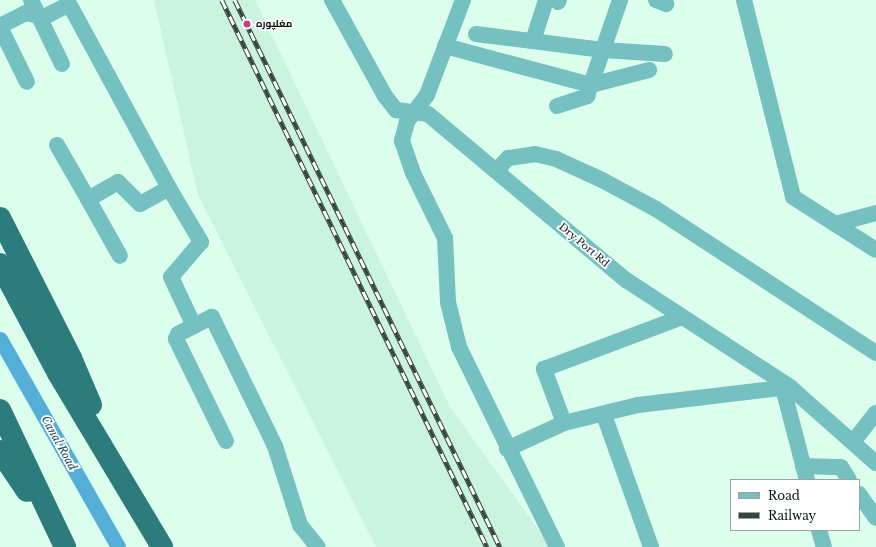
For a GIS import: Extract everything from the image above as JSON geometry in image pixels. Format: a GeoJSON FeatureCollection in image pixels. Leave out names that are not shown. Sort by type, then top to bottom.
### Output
{"type":"FeatureCollection","features":[{"type":"Feature","properties":{"kind":"highway"},"geometry":{"type":"LineString","coordinates":[[0,218],[71,358],[117,467]]}},
{"type":"Feature","properties":{"kind":"highway"},"geometry":{"type":"LineString","coordinates":[[0,264],[58,373],[117,467],[162,547]]}},
{"type":"Feature","properties":{"kind":"highway"},"geometry":{"type":"LineString","coordinates":[[0,410],[65,547]]}},
{"type":"Feature","properties":{"kind":"highway"},"geometry":{"type":"LineString","coordinates":[[0,451],[65,547]]}},
{"type":"Feature","properties":{"kind":"street"},"geometry":{"type":"LineString","coordinates":[[31,0],[62,64]]}},
{"type":"Feature","properties":{"kind":"street","name":"Dry Port Rd"},"geometry":{"type":"LineString","coordinates":[[332,0],[390,104],[401,112],[416,111],[428,114],[626,280],[787,388],[853,442],[876,463]]}},
{"type":"Feature","properties":{"kind":"street"},"geometry":{"type":"LineString","coordinates":[[462,0],[427,95],[404,128],[402,140],[413,173],[446,238],[451,325],[507,449],[557,547]]}},
{"type":"Feature","properties":{"kind":"street"},"geometry":{"type":"LineString","coordinates":[[557,106],[587,96],[620,0]]}},
{"type":"Feature","properties":{"kind":"street"},"geometry":{"type":"LineString","coordinates":[[744,0],[793,197],[876,250]]}},
{"type":"Feature","properties":{"kind":"street"},"geometry":{"type":"LineString","coordinates":[[533,41],[554,1]]}},
{"type":"Feature","properties":{"kind":"street"},"geometry":{"type":"LineString","coordinates":[[27,82],[0,27],[25,13],[40,18],[68,2],[169,188],[201,242],[171,277],[194,326]]}},
{"type":"Feature","properties":{"kind":"street"},"geometry":{"type":"LineString","coordinates":[[476,34],[603,50],[665,54]]}},
{"type":"Feature","properties":{"kind":"street"},"geometry":{"type":"LineString","coordinates":[[445,46],[591,85],[649,70]]}},
{"type":"Feature","properties":{"kind":"street"},"geometry":{"type":"LineString","coordinates":[[57,145],[120,256]]}},
{"type":"Feature","properties":{"kind":"street"},"geometry":{"type":"LineString","coordinates":[[496,172],[508,158],[535,154],[556,159],[602,180],[656,209],[876,354]]}},
{"type":"Feature","properties":{"kind":"street"},"geometry":{"type":"LineString","coordinates":[[88,199],[118,182],[140,204],[169,188]]}},
{"type":"Feature","properties":{"kind":"street"},"geometry":{"type":"LineString","coordinates":[[835,224],[876,213]]}},
{"type":"Feature","properties":{"kind":"street"},"geometry":{"type":"LineString","coordinates":[[564,423],[544,369],[682,317]]}},
{"type":"Feature","properties":{"kind":"street"},"geometry":{"type":"LineString","coordinates":[[226,441],[176,339],[178,334],[214,318],[275,446],[300,525],[318,547]]}},
{"type":"Feature","properties":{"kind":"street"},"geometry":{"type":"LineString","coordinates":[[507,449],[564,423],[604,415],[638,405],[787,388],[805,473],[841,467],[848,479]]}},
{"type":"Feature","properties":{"kind":"street"},"geometry":{"type":"LineString","coordinates":[[853,442],[876,413]]}},
{"type":"Feature","properties":{"kind":"street"},"geometry":{"type":"LineString","coordinates":[[604,415],[651,547]]}},
{"type":"Feature","properties":{"kind":"street"},"geometry":{"type":"LineString","coordinates":[[860,495],[876,518]]}},
{"type":"Feature","properties":{"kind":"street"},"geometry":{"type":"LineString","coordinates":[[819,531],[824,547]]}},
{"type":"Feature","properties":{"kind":"shaded area"},"geometry":{"type":"Polygon","coordinates":[[[154,0],[255,0],[450,407],[551,547],[376,547],[198,195],[154,0]]]}},
{"type":"Feature","properties":{"kind":"waterway","name":"Canal Road"},"geometry":{"type":"LineString","coordinates":[[0,339],[118,547]]}},
{"type":"Feature","properties":{"kind":"railway"},"geometry":{"type":"LineString","coordinates":[[222,0],[487,547]]}},
{"type":"Feature","properties":{"kind":"railway"},"geometry":{"type":"LineString","coordinates":[[235,0],[500,547]]}},
{"type":"Feature","properties":{"kind":"place","name":"مغلپورہ"},"geometry":{"type":"Point","coordinates":[247,24]}}]}
